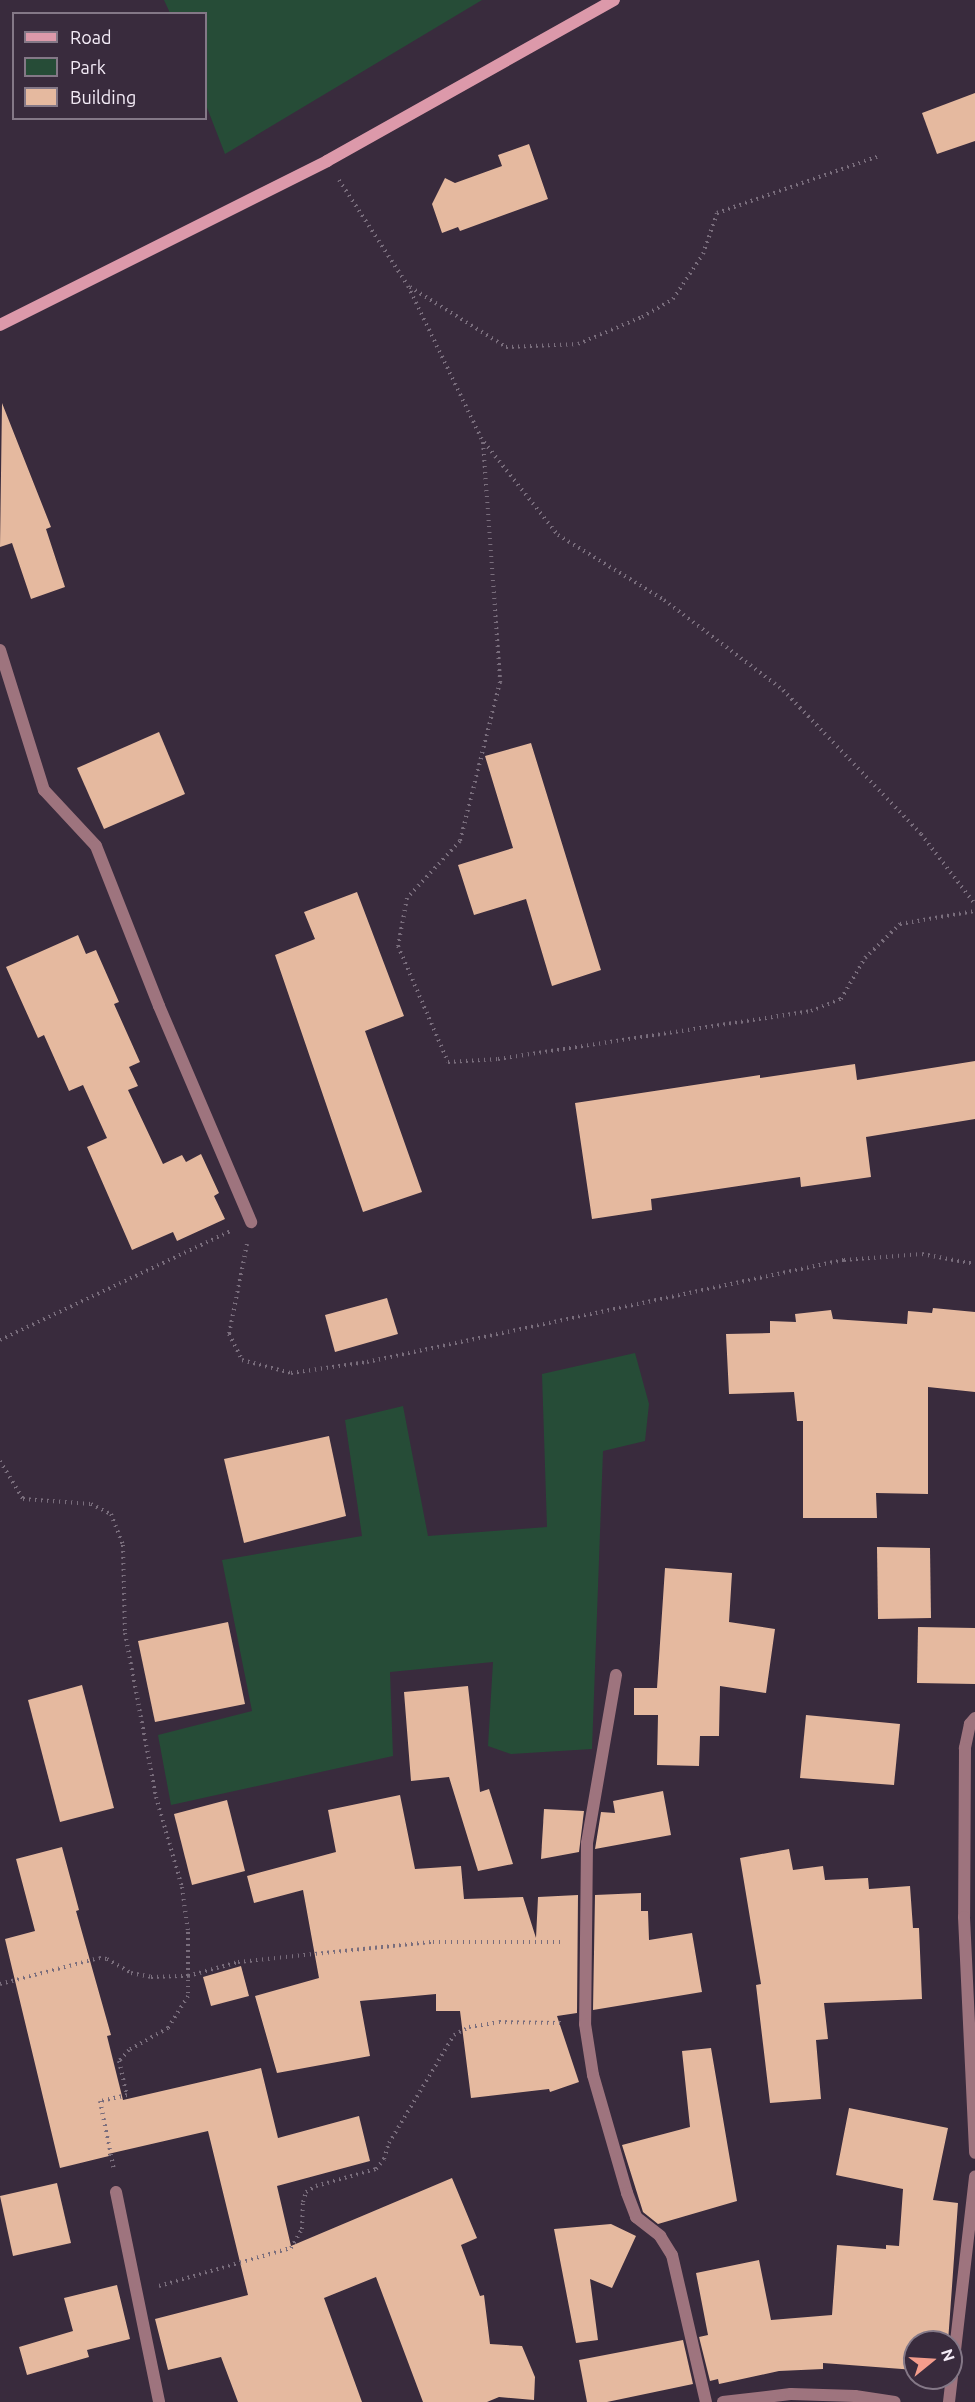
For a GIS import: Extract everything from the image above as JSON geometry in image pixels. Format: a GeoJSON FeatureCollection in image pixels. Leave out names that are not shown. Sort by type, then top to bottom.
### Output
{"type":"FeatureCollection","features":[{"type":"Feature","properties":{"kind":"street"},"geometry":{"type":"LineString","coordinates":[[0,325],[327,161],[614,0]]}},
{"type":"Feature","properties":{"kind":"street"},"geometry":{"type":"LineString","coordinates":[[0,650],[44,790],[96,846],[159,1006],[251,1222]]}},
{"type":"Feature","properties":{"kind":"street"},"geometry":{"type":"LineString","coordinates":[[616,1675],[587,1843],[585,2024],[593,2075],[636,2217],[660,2236],[672,2255],[706,2402]]}},
{"type":"Feature","properties":{"kind":"street"},"geometry":{"type":"LineString","coordinates":[[975,1718],[970,1724],[965,1748],[964,1906],[975,2153]]}},
{"type":"Feature","properties":{"kind":"street"},"geometry":{"type":"LineString","coordinates":[[949,2402],[975,2176]]}},
{"type":"Feature","properties":{"kind":"street"},"geometry":{"type":"LineString","coordinates":[[116,2192],[159,2402]]}},
{"type":"Feature","properties":{"kind":"street"},"geometry":{"type":"LineString","coordinates":[[723,2402],[791,2394],[855,2396],[895,2402]]}},
{"type":"Feature","properties":{"kind":"path"},"geometry":{"type":"LineString","coordinates":[[408,286],[506,347],[578,344],[642,317],[672,299],[703,254],[717,213],[879,156]]}},
{"type":"Feature","properties":{"kind":"path"},"geometry":{"type":"LineString","coordinates":[[327,161],[408,286],[483,442],[558,535],[664,600],[783,690],[921,834],[975,904]]}},
{"type":"Feature","properties":{"kind":"path"},"geometry":{"type":"LineString","coordinates":[[483,442],[500,682],[460,841],[407,898],[398,945],[448,1062],[498,1059],[811,1011],[841,999],[865,958],[900,924],[975,911]]}},
{"type":"Feature","properties":{"kind":"path"},"geometry":{"type":"LineString","coordinates":[[251,1222],[229,1334],[242,1360],[291,1373],[367,1362],[844,1260],[922,1254],[975,1264]]}},
{"type":"Feature","properties":{"kind":"path"},"geometry":{"type":"LineString","coordinates":[[0,1340],[251,1222]]}},
{"type":"Feature","properties":{"kind":"path"},"geometry":{"type":"LineString","coordinates":[[0,1461],[23,1499],[91,1504],[111,1514],[123,1545],[125,1634],[156,1797],[182,1887],[188,1932],[188,1996],[168,2028],[129,2050],[119,2061],[127,2095],[100,2101],[113,2158],[116,2192]]}},
{"type":"Feature","properties":{"kind":"path"},"geometry":{"type":"LineString","coordinates":[[0,1984],[99,1958],[106,1959],[131,1973],[151,1977],[188,1976],[238,1962],[433,1942],[585,1941]]}},
{"type":"Feature","properties":{"kind":"path"},"geometry":{"type":"LineString","coordinates":[[136,2293],[291,2248],[302,2229],[303,2202],[306,2192],[316,2186],[376,2169],[384,2159],[389,2143],[454,2035],[469,2027],[499,2022],[585,2024]]}},
{"type":"Feature","properties":{"kind":"green space"},"geometry":{"type":"Polygon","coordinates":[[[164,0],[482,0],[225,154],[207,108],[207,12],[170,12],[164,0]]]}},
{"type":"Feature","properties":{"kind":"green space"},"geometry":{"type":"Polygon","coordinates":[[[635,1353],[649,1404],[645,1441],[603,1451],[592,1749],[511,1754],[488,1746],[493,1662],[390,1672],[393,1756],[171,1805],[158,1735],[252,1711],[222,1560],[362,1536],[345,1420],[403,1406],[428,1536],[547,1527],[542,1374],[635,1353]]]}},
{"type":"Feature","properties":{"kind":"building"},"geometry":{"type":"Polygon","coordinates":[[[975,93],[975,141],[937,154],[922,113],[975,93]]]}},
{"type":"Feature","properties":{"kind":"building"},"geometry":{"type":"Polygon","coordinates":[[[529,144],[548,199],[460,231],[458,227],[442,233],[432,204],[445,178],[455,183],[502,166],[498,155],[529,144]]]}},
{"type":"Feature","properties":{"kind":"building"},"geometry":{"type":"Polygon","coordinates":[[[2,403],[51,527],[46,529],[65,587],[31,599],[12,543],[0,547],[2,403]]]}},
{"type":"Feature","properties":{"kind":"building"},"geometry":{"type":"Polygon","coordinates":[[[159,732],[185,794],[104,829],[77,768],[159,732]]]}},
{"type":"Feature","properties":{"kind":"building"},"geometry":{"type":"Polygon","coordinates":[[[531,743],[601,970],[552,986],[526,899],[474,915],[458,865],[513,848],[485,756],[531,743]]]}},
{"type":"Feature","properties":{"kind":"building"},"geometry":{"type":"Polygon","coordinates":[[[357,892],[404,1016],[365,1031],[422,1192],[363,1212],[275,955],[315,939],[304,912],[357,892]]]}},
{"type":"Feature","properties":{"kind":"building"},"geometry":{"type":"Polygon","coordinates":[[[78,935],[86,954],[96,950],[119,1002],[114,1004],[140,1062],[129,1067],[138,1086],[128,1090],[163,1164],[182,1155],[186,1162],[201,1154],[219,1193],[214,1196],[225,1219],[177,1241],[173,1232],[132,1250],[87,1147],[107,1138],[83,1085],[69,1091],[44,1035],[38,1038],[6,967],[78,935]]]}},
{"type":"Feature","properties":{"kind":"building"},"geometry":{"type":"Polygon","coordinates":[[[975,1061],[975,1119],[866,1137],[871,1177],[801,1187],[800,1177],[651,1199],[652,1210],[592,1219],[575,1103],[760,1075],[760,1078],[855,1064],[857,1080],[975,1061]]]}},
{"type":"Feature","properties":{"kind":"building"},"geometry":{"type":"Polygon","coordinates":[[[387,1298],[398,1334],[335,1352],[325,1315],[387,1298]]]}},
{"type":"Feature","properties":{"kind":"building"},"geometry":{"type":"Polygon","coordinates":[[[933,1308],[975,1312],[975,1392],[928,1387],[928,1494],[876,1493],[877,1518],[803,1518],[803,1421],[797,1421],[794,1392],[729,1394],[726,1334],[770,1333],[770,1321],[796,1322],[795,1314],[831,1310],[833,1319],[907,1324],[908,1311],[932,1313],[933,1308]]]}},
{"type":"Feature","properties":{"kind":"building"},"geometry":{"type":"Polygon","coordinates":[[[329,1436],[346,1516],[244,1543],[224,1459],[329,1436]]]}},
{"type":"Feature","properties":{"kind":"building"},"geometry":{"type":"Polygon","coordinates":[[[877,1547],[930,1548],[931,1618],[878,1619],[877,1547]]]}},
{"type":"Feature","properties":{"kind":"building"},"geometry":{"type":"Polygon","coordinates":[[[665,1568],[732,1573],[729,1622],[775,1629],[766,1693],[720,1686],[719,1736],[700,1736],[699,1766],[657,1765],[658,1715],[634,1715],[634,1688],[657,1688],[665,1568]]]}},
{"type":"Feature","properties":{"kind":"building"},"geometry":{"type":"Polygon","coordinates":[[[228,1622],[245,1704],[155,1722],[138,1641],[228,1622]]]}},
{"type":"Feature","properties":{"kind":"building"},"geometry":{"type":"Polygon","coordinates":[[[918,1627],[975,1628],[975,1684],[917,1683],[918,1627]]]}},
{"type":"Feature","properties":{"kind":"building"},"geometry":{"type":"Polygon","coordinates":[[[82,1685],[114,1808],[60,1822],[28,1700],[82,1685]]]}},
{"type":"Feature","properties":{"kind":"building"},"geometry":{"type":"Polygon","coordinates":[[[468,1686],[480,1792],[489,1789],[513,1864],[478,1871],[449,1777],[411,1781],[404,1692],[468,1686]]]}},
{"type":"Feature","properties":{"kind":"building"},"geometry":{"type":"Polygon","coordinates":[[[806,1715],[900,1724],[894,1785],[800,1778],[806,1715]]]}},
{"type":"Feature","properties":{"kind":"building"},"geometry":{"type":"Polygon","coordinates":[[[663,1791],[671,1835],[595,1849],[601,1812],[615,1813],[613,1801],[663,1791]]]}},
{"type":"Feature","properties":{"kind":"building"},"geometry":{"type":"Polygon","coordinates":[[[400,1795],[415,1869],[461,1866],[464,1899],[523,1897],[536,1938],[538,1897],[578,1895],[577,2013],[557,2016],[579,2082],[550,2092],[549,2089],[471,2098],[460,2011],[436,2011],[436,1994],[360,2001],[370,2056],[277,2073],[255,1996],[319,1978],[303,1890],[254,1903],[247,1876],[336,1852],[328,1810],[400,1795]]]}},
{"type":"Feature","properties":{"kind":"building"},"geometry":{"type":"Polygon","coordinates":[[[227,1800],[245,1871],[192,1885],[174,1814],[227,1800]]]}},
{"type":"Feature","properties":{"kind":"building"},"geometry":{"type":"Polygon","coordinates":[[[544,1809],[584,1811],[579,1852],[541,1859],[544,1809]]]}},
{"type":"Feature","properties":{"kind":"building"},"geometry":{"type":"Polygon","coordinates":[[[62,1847],[79,1910],[76,1911],[111,2035],[107,2036],[123,2100],[261,2068],[278,2138],[359,2116],[370,2161],[277,2186],[291,2246],[452,2178],[477,2238],[461,2245],[480,2296],[484,2295],[490,2344],[522,2346],[535,2377],[534,2400],[499,2397],[487,2402],[423,2402],[376,2277],[324,2298],[362,2402],[238,2402],[221,2357],[168,2370],[155,2319],[248,2295],[208,2131],[108,2154],[109,2156],[60,2168],[5,1939],[35,1931],[16,1859],[62,1847]]]}},
{"type":"Feature","properties":{"kind":"building"},"geometry":{"type":"Polygon","coordinates":[[[789,1849],[793,1870],[823,1866],[825,1880],[868,1878],[869,1889],[910,1886],[913,1928],[919,1928],[922,1999],[824,2003],[828,2039],[816,2040],[821,2099],[770,2103],[756,1985],[761,1984],[740,1858],[789,1849]]]}},
{"type":"Feature","properties":{"kind":"building"},"geometry":{"type":"Polygon","coordinates":[[[641,1893],[641,1911],[648,1911],[649,1940],[692,1933],[702,1992],[593,2010],[595,1895],[641,1893]]]}},
{"type":"Feature","properties":{"kind":"building"},"geometry":{"type":"Polygon","coordinates":[[[241,1966],[249,1996],[211,2006],[203,1977],[241,1966]]]}},
{"type":"Feature","properties":{"kind":"building"},"geometry":{"type":"Polygon","coordinates":[[[711,2048],[737,2201],[658,2224],[643,2212],[622,2145],[690,2127],[682,2051],[711,2048]]]}},
{"type":"Feature","properties":{"kind":"building"},"geometry":{"type":"Polygon","coordinates":[[[849,2108],[948,2128],[933,2200],[958,2203],[949,2330],[903,2330],[903,2369],[823,2363],[823,2369],[779,2371],[719,2384],[718,2379],[710,2381],[699,2337],[708,2335],[696,2273],[759,2260],[771,2320],[832,2315],[837,2245],[886,2249],[886,2245],[899,2246],[903,2189],[836,2175],[849,2108]]]}},
{"type":"Feature","properties":{"kind":"building"},"geometry":{"type":"Polygon","coordinates":[[[57,2183],[71,2243],[13,2256],[0,2196],[57,2183]]]}},
{"type":"Feature","properties":{"kind":"building"},"geometry":{"type":"Polygon","coordinates":[[[611,2224],[636,2236],[612,2288],[590,2279],[598,2340],[576,2343],[554,2229],[611,2224]]]}},
{"type":"Feature","properties":{"kind":"building"},"geometry":{"type":"Polygon","coordinates":[[[117,2285],[130,2339],[87,2350],[89,2357],[27,2375],[19,2347],[73,2331],[64,2298],[117,2285]]]}},
{"type":"Feature","properties":{"kind":"building"},"geometry":{"type":"Polygon","coordinates":[[[683,2340],[693,2384],[607,2402],[587,2402],[579,2360],[683,2340]]]}}]}
